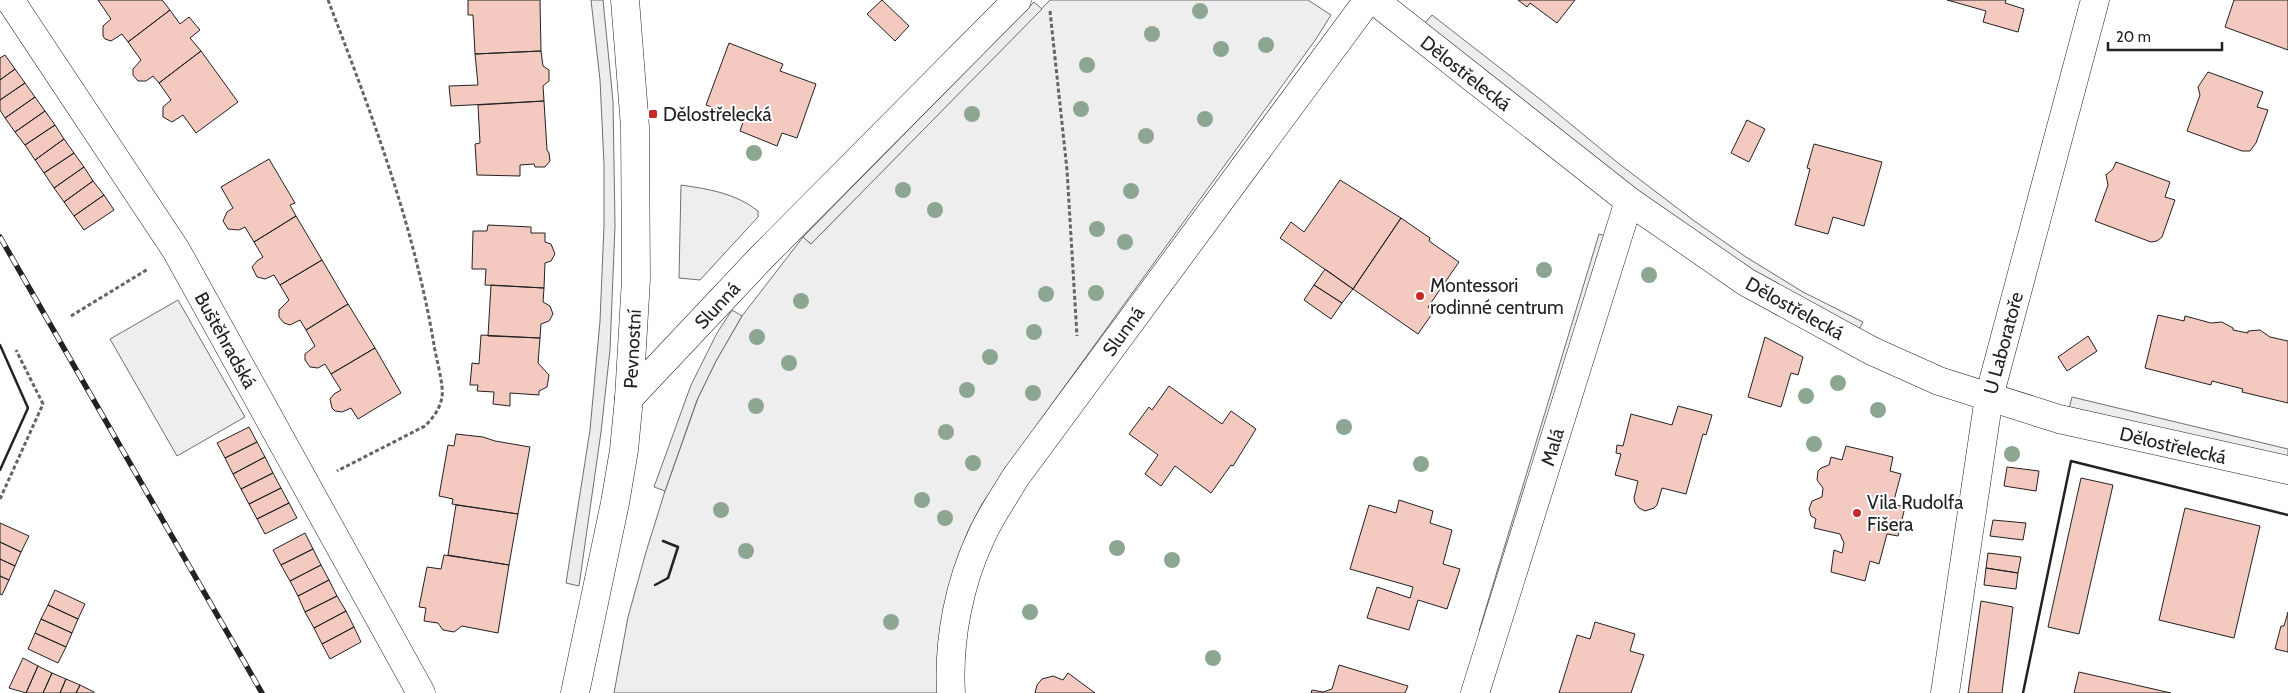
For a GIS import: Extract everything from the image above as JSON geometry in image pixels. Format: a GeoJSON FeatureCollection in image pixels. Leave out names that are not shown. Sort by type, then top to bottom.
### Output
{"type":"FeatureCollection","features":[{"type":"Feature","properties":{"kind":"street","name":"Buštěhradská"},"geometry":{"type":"LineString","coordinates":[[10,0],[176,250],[308,486],[420,693]]}},
{"type":"Feature","properties":{"kind":"street","name":"Pevnostní"},"geometry":{"type":"LineString","coordinates":[[575,693],[618,486],[630,398],[636,279],[635,136],[625,0]]}},
{"type":"Feature","properties":{"kind":"street","name":"Slunná"},"geometry":{"type":"LineString","coordinates":[[630,398],[760,260],[1017,0]]}},
{"type":"Feature","properties":{"kind":"street","name":"Slunná"},"geometry":{"type":"LineString","coordinates":[[951,693],[951,648],[969,567],[982,534],[1015,478],[1368,0]]}},
{"type":"Feature","properties":{"kind":"street","name":"Dělostřelecká"},"geometry":{"type":"LineString","coordinates":[[1374,0],[1629,201],[1746,282],[1904,367],[1988,397],[2059,419],[2288,470]]}},
{"type":"Feature","properties":{"kind":"street","name":"U Laboratoře"},"geometry":{"type":"LineString","coordinates":[[1944,693],[1988,397],[2095,0]]}},
{"type":"Feature","properties":{"kind":"street","name":"Malá"},"geometry":{"type":"LineString","coordinates":[[1475,693],[1629,201]]}},
{"type":"Feature","properties":{"kind":"path"},"geometry":{"type":"LineString","coordinates":[[308,486],[425,426],[436,414],[442,396],[430,324],[411,235],[365,95],[328,0]]}},
{"type":"Feature","properties":{"kind":"path"},"geometry":{"type":"LineString","coordinates":[[1050,10],[1067,170],[1078,337]]}},
{"type":"Feature","properties":{"kind":"path"},"geometry":{"type":"LineString","coordinates":[[71,316],[139,275]]}},
{"type":"Feature","properties":{"kind":"path"},"geometry":{"type":"LineString","coordinates":[[0,499],[43,404],[16,350]]}},
{"type":"Feature","properties":{"kind":"shaded area"},"geometry":{"type":"Polygon","coordinates":[[[591,0],[603,0],[613,101],[615,226],[610,350],[601,432],[579,586],[566,583],[590,430],[600,321],[604,226],[604,164],[600,80],[591,0]]]}},
{"type":"Feature","properties":{"kind":"shaded area"},"geometry":{"type":"Polygon","coordinates":[[[1050,0],[1308,0],[1331,15],[1316,39],[1036,426],[982,504],[968,531],[956,563],[938,693],[614,693],[628,617],[665,491],[698,398],[716,361],[742,316],[803,237],[811,244],[1050,0]]]}},
{"type":"Feature","properties":{"kind":"shaded area"},"geometry":{"type":"Polygon","coordinates":[[[1034,2],[1042,9],[811,244],[803,237],[1034,2]]]}},
{"type":"Feature","properties":{"kind":"shaded area"},"geometry":{"type":"Polygon","coordinates":[[[1432,15],[1618,163],[1693,220],[1746,257],[1803,292],[1863,322],[1857,333],[1684,229],[1424,24],[1432,15]]]}},
{"type":"Feature","properties":{"kind":"shaded area"},"geometry":{"type":"Polygon","coordinates":[[[681,185],[711,190],[731,196],[758,211],[758,217],[700,280],[679,278],[681,185]]]}},
{"type":"Feature","properties":{"kind":"shaded area"},"geometry":{"type":"Polygon","coordinates":[[[1599,234],[1609,237],[1491,635],[1479,631],[1599,234]]]}},
{"type":"Feature","properties":{"kind":"shaded area"},"geometry":{"type":"Polygon","coordinates":[[[178,300],[245,417],[177,456],[110,339],[178,300]]]}},
{"type":"Feature","properties":{"kind":"shaded area"},"geometry":{"type":"Polygon","coordinates":[[[732,310],[742,316],[716,361],[697,400],[665,491],[654,487],[691,385],[717,333],[732,310]]]}},
{"type":"Feature","properties":{"kind":"shaded area"},"geometry":{"type":"Polygon","coordinates":[[[2072,397],[2288,449],[2288,461],[2069,409],[2072,397]]]}},
{"type":"Feature","properties":{"kind":"building"},"geometry":{"type":"Polygon","coordinates":[[[98,0],[162,0],[170,10],[128,42],[122,34],[111,41],[103,36],[103,26],[111,19],[98,0]]]}},
{"type":"Feature","properties":{"kind":"building"},"geometry":{"type":"Polygon","coordinates":[[[468,0],[540,0],[541,51],[475,54],[473,15],[468,15],[468,0]]]}},
{"type":"Feature","properties":{"kind":"building"},"geometry":{"type":"Polygon","coordinates":[[[882,0],[909,26],[895,41],[867,14],[882,0]]]}},
{"type":"Feature","properties":{"kind":"building"},"geometry":{"type":"Polygon","coordinates":[[[1518,0],[1575,0],[1557,23],[1530,3],[1527,7],[1518,0]]]}},
{"type":"Feature","properties":{"kind":"building"},"geometry":{"type":"Polygon","coordinates":[[[1947,0],[2006,0],[2005,3],[2024,9],[2018,32],[1983,22],[1986,11],[1947,0]]]}},
{"type":"Feature","properties":{"kind":"building"},"geometry":{"type":"Polygon","coordinates":[[[2234,0],[2288,0],[2288,50],[2225,27],[2234,0]]]}},
{"type":"Feature","properties":{"kind":"building"},"geometry":{"type":"Polygon","coordinates":[[[170,10],[180,24],[189,17],[200,30],[190,38],[201,51],[159,83],[153,76],[146,81],[138,81],[133,75],[133,69],[141,60],[128,42],[170,10]]]}},
{"type":"Feature","properties":{"kind":"building"},"geometry":{"type":"Polygon","coordinates":[[[729,43],[783,64],[780,71],[816,84],[797,138],[782,133],[777,146],[740,131],[744,119],[706,105],[729,43]]]}},
{"type":"Feature","properties":{"kind":"building"},"geometry":{"type":"Polygon","coordinates":[[[201,51],[238,102],[196,133],[183,115],[172,122],[163,117],[163,107],[171,100],[159,83],[201,51]]]}},
{"type":"Feature","properties":{"kind":"building"},"geometry":{"type":"Polygon","coordinates":[[[541,51],[543,66],[549,70],[549,81],[543,86],[544,101],[451,106],[449,86],[478,85],[475,54],[541,51]]]}},
{"type":"Feature","properties":{"kind":"building"},"geometry":{"type":"Polygon","coordinates":[[[5,55],[15,69],[0,80],[0,58],[5,55]]]}},
{"type":"Feature","properties":{"kind":"building"},"geometry":{"type":"Polygon","coordinates":[[[15,69],[25,83],[0,100],[0,80],[15,69]]]}},
{"type":"Feature","properties":{"kind":"building"},"geometry":{"type":"Polygon","coordinates":[[[2208,72],[2263,92],[2257,107],[2268,110],[2256,143],[2250,151],[2242,151],[2187,131],[2200,95],[2198,87],[2208,72]]]}},
{"type":"Feature","properties":{"kind":"building"},"geometry":{"type":"Polygon","coordinates":[[[25,83],[35,97],[5,118],[0,110],[0,100],[25,83]]]}},
{"type":"Feature","properties":{"kind":"building"},"geometry":{"type":"Polygon","coordinates":[[[35,97],[45,111],[15,132],[5,118],[35,97]]]}},
{"type":"Feature","properties":{"kind":"building"},"geometry":{"type":"Polygon","coordinates":[[[544,101],[547,150],[550,161],[545,167],[535,167],[534,164],[520,165],[520,176],[477,175],[475,144],[480,143],[478,105],[544,101]]]}},
{"type":"Feature","properties":{"kind":"building"},"geometry":{"type":"Polygon","coordinates":[[[45,111],[55,125],[25,145],[15,132],[45,111]]]}},
{"type":"Feature","properties":{"kind":"building"},"geometry":{"type":"Polygon","coordinates":[[[1747,120],[1765,129],[1749,162],[1731,153],[1747,120]]]}},
{"type":"Feature","properties":{"kind":"building"},"geometry":{"type":"Polygon","coordinates":[[[55,125],[64,139],[35,160],[25,145],[55,125]]]}},
{"type":"Feature","properties":{"kind":"building"},"geometry":{"type":"Polygon","coordinates":[[[64,139],[74,153],[44,173],[35,160],[64,139]]]}},
{"type":"Feature","properties":{"kind":"building"},"geometry":{"type":"Polygon","coordinates":[[[1814,144],[1882,162],[1864,226],[1833,217],[1828,234],[1795,225],[1810,169],[1807,168],[1814,144]]]}},
{"type":"Feature","properties":{"kind":"building"},"geometry":{"type":"Polygon","coordinates":[[[74,153],[84,167],[54,188],[44,173],[74,153]]]}},
{"type":"Feature","properties":{"kind":"building"},"geometry":{"type":"Polygon","coordinates":[[[269,159],[295,203],[290,205],[296,216],[254,242],[245,227],[239,230],[228,229],[223,221],[227,212],[233,208],[221,187],[269,159]]]}},
{"type":"Feature","properties":{"kind":"building"},"geometry":{"type":"Polygon","coordinates":[[[2116,162],[2170,182],[2165,197],[2175,200],[2162,237],[2157,241],[2151,242],[2095,221],[2108,185],[2106,175],[2113,169],[2116,162]]]}},
{"type":"Feature","properties":{"kind":"building"},"geometry":{"type":"Polygon","coordinates":[[[84,167],[93,181],[64,202],[54,188],[84,167]]]}},
{"type":"Feature","properties":{"kind":"building"},"geometry":{"type":"Polygon","coordinates":[[[1340,180],[1401,218],[1353,289],[1280,238],[1291,222],[1304,232],[1340,180]]]}},
{"type":"Feature","properties":{"kind":"building"},"geometry":{"type":"Polygon","coordinates":[[[93,181],[104,195],[74,216],[64,202],[93,181]]]}},
{"type":"Feature","properties":{"kind":"building"},"geometry":{"type":"Polygon","coordinates":[[[104,195],[114,210],[84,230],[74,216],[104,195]]]}},
{"type":"Feature","properties":{"kind":"building"},"geometry":{"type":"Polygon","coordinates":[[[296,216],[322,260],[280,285],[274,275],[265,279],[257,277],[252,267],[263,257],[254,242],[296,216]]]}},
{"type":"Feature","properties":{"kind":"building"},"geometry":{"type":"Polygon","coordinates":[[[1401,218],[1430,238],[1429,241],[1459,262],[1428,307],[1434,311],[1418,334],[1353,289],[1401,218]]]}},
{"type":"Feature","properties":{"kind":"building"},"geometry":{"type":"Polygon","coordinates":[[[488,225],[531,227],[531,233],[545,233],[545,242],[551,244],[555,254],[551,261],[545,263],[544,288],[485,285],[486,269],[472,269],[473,231],[487,231],[488,225]]]}},
{"type":"Feature","properties":{"kind":"building"},"geometry":{"type":"Polygon","coordinates":[[[322,260],[348,304],[306,330],[300,320],[290,325],[284,323],[279,317],[279,310],[289,300],[280,285],[322,260]]]}},
{"type":"Feature","properties":{"kind":"building"},"geometry":{"type":"Polygon","coordinates":[[[1325,269],[1353,289],[1342,303],[1314,285],[1325,269]]]}},
{"type":"Feature","properties":{"kind":"building"},"geometry":{"type":"Polygon","coordinates":[[[491,285],[544,288],[543,302],[550,306],[553,314],[549,321],[541,324],[540,338],[488,336],[491,285]]]}},
{"type":"Feature","properties":{"kind":"building"},"geometry":{"type":"Polygon","coordinates":[[[1314,285],[1342,303],[1331,319],[1304,300],[1314,285]]]}},
{"type":"Feature","properties":{"kind":"building"},"geometry":{"type":"Polygon","coordinates":[[[348,304],[375,348],[331,374],[325,364],[318,368],[310,367],[305,360],[305,354],[315,346],[306,330],[348,304]]]}},
{"type":"Feature","properties":{"kind":"building"},"geometry":{"type":"Polygon","coordinates":[[[2158,315],[2184,321],[2185,316],[2211,323],[2222,322],[2233,328],[2233,330],[2248,333],[2248,331],[2260,330],[2270,337],[2288,341],[2288,403],[2242,392],[2243,389],[2212,381],[2211,385],[2145,368],[2158,315]]]}},
{"type":"Feature","properties":{"kind":"building"},"geometry":{"type":"Polygon","coordinates":[[[481,335],[540,338],[538,363],[549,375],[547,387],[539,391],[539,395],[510,393],[510,406],[493,404],[494,392],[477,391],[478,385],[470,385],[472,363],[479,364],[481,335]]]}},
{"type":"Feature","properties":{"kind":"building"},"geometry":{"type":"Polygon","coordinates":[[[2088,336],[2097,351],[2067,371],[2058,357],[2088,336]]]}},
{"type":"Feature","properties":{"kind":"building"},"geometry":{"type":"Polygon","coordinates":[[[1765,337],[1803,357],[1798,375],[1791,373],[1781,407],[1748,397],[1765,337]]]}},
{"type":"Feature","properties":{"kind":"building"},"geometry":{"type":"Polygon","coordinates":[[[375,348],[401,393],[358,419],[351,408],[342,412],[335,411],[332,408],[330,399],[341,390],[331,374],[375,348]]]}},
{"type":"Feature","properties":{"kind":"building"},"geometry":{"type":"Polygon","coordinates":[[[1169,386],[1222,424],[1231,411],[1256,429],[1233,466],[1231,465],[1211,493],[1175,466],[1161,486],[1145,474],[1158,455],[1129,434],[1149,407],[1152,410],[1169,386]]]}},
{"type":"Feature","properties":{"kind":"building"},"geometry":{"type":"Polygon","coordinates":[[[1678,406],[1712,415],[1706,435],[1703,434],[1686,494],[1662,488],[1657,505],[1645,511],[1635,503],[1634,498],[1638,481],[1615,475],[1621,454],[1616,453],[1617,445],[1623,446],[1631,414],[1672,425],[1678,406]]]}},
{"type":"Feature","properties":{"kind":"building"},"geometry":{"type":"Polygon","coordinates":[[[249,427],[257,442],[225,458],[217,443],[249,427]]]}},
{"type":"Feature","properties":{"kind":"building"},"geometry":{"type":"Polygon","coordinates":[[[456,434],[483,437],[530,447],[518,514],[452,504],[453,499],[439,496],[448,445],[454,446],[456,434]]]}},
{"type":"Feature","properties":{"kind":"building"},"geometry":{"type":"Polygon","coordinates":[[[257,442],[265,457],[233,474],[225,458],[257,442]]]}},
{"type":"Feature","properties":{"kind":"building","name":"Vila Rudolfa Fišera"},"geometry":{"type":"Polygon","coordinates":[[[1846,446],[1893,457],[1890,471],[1901,474],[1893,504],[1905,507],[1898,536],[1887,534],[1879,564],[1870,561],[1865,581],[1831,572],[1834,550],[1842,553],[1844,543],[1840,534],[1814,528],[1816,519],[1811,516],[1809,509],[1812,501],[1822,497],[1823,488],[1817,480],[1818,471],[1829,465],[1831,457],[1842,460],[1846,446]]]}},
{"type":"Feature","properties":{"kind":"building"},"geometry":{"type":"Polygon","coordinates":[[[265,457],[273,473],[241,489],[233,474],[265,457]]]}},
{"type":"Feature","properties":{"kind":"building"},"geometry":{"type":"Polygon","coordinates":[[[2007,467],[2039,471],[2036,491],[2004,486],[2007,467]]]}},
{"type":"Feature","properties":{"kind":"building"},"geometry":{"type":"Polygon","coordinates":[[[273,473],[281,488],[249,504],[241,489],[273,473]]]}},
{"type":"Feature","properties":{"kind":"building"},"geometry":{"type":"Polygon","coordinates":[[[2081,478],[2113,485],[2079,634],[2048,627],[2081,478]]]}},
{"type":"Feature","properties":{"kind":"building"},"geometry":{"type":"Polygon","coordinates":[[[281,488],[289,503],[257,519],[249,504],[281,488]]]}},
{"type":"Feature","properties":{"kind":"building"},"geometry":{"type":"Polygon","coordinates":[[[1399,500],[1433,511],[1430,523],[1452,530],[1443,564],[1460,569],[1447,609],[1418,600],[1409,630],[1367,618],[1377,587],[1410,598],[1413,587],[1350,569],[1369,505],[1396,513],[1399,500]]]}},
{"type":"Feature","properties":{"kind":"building"},"geometry":{"type":"Polygon","coordinates":[[[289,503],[297,518],[265,534],[257,519],[289,503]]]}},
{"type":"Feature","properties":{"kind":"building"},"geometry":{"type":"Polygon","coordinates":[[[456,505],[518,514],[509,565],[448,555],[456,505]]]}},
{"type":"Feature","properties":{"kind":"building"},"geometry":{"type":"Polygon","coordinates":[[[2185,508],[2260,526],[2234,638],[2159,620],[2185,508]]]}},
{"type":"Feature","properties":{"kind":"building"},"geometry":{"type":"Polygon","coordinates":[[[1993,520],[2026,523],[2023,540],[1990,536],[1993,520]]]}},
{"type":"Feature","properties":{"kind":"building"},"geometry":{"type":"Polygon","coordinates":[[[0,523],[29,536],[21,552],[0,542],[0,523]]]}},
{"type":"Feature","properties":{"kind":"building"},"geometry":{"type":"Polygon","coordinates":[[[305,533],[313,549],[281,565],[273,550],[305,533]]]}},
{"type":"Feature","properties":{"kind":"building"},"geometry":{"type":"Polygon","coordinates":[[[0,542],[21,552],[15,566],[0,559],[0,542]]]}},
{"type":"Feature","properties":{"kind":"building"},"geometry":{"type":"Polygon","coordinates":[[[313,549],[321,565],[290,581],[281,565],[313,549]]]}},
{"type":"Feature","properties":{"kind":"building"},"geometry":{"type":"Polygon","coordinates":[[[1988,553],[2021,557],[2018,573],[1986,568],[1988,553]]]}},
{"type":"Feature","properties":{"kind":"building"},"geometry":{"type":"Polygon","coordinates":[[[444,555],[509,565],[498,633],[462,626],[454,632],[443,630],[438,623],[424,621],[426,608],[419,607],[427,567],[441,569],[444,555]]]}},
{"type":"Feature","properties":{"kind":"building"},"geometry":{"type":"Polygon","coordinates":[[[0,559],[15,566],[9,580],[0,576],[0,559]]]}},
{"type":"Feature","properties":{"kind":"building"},"geometry":{"type":"Polygon","coordinates":[[[321,565],[329,580],[298,596],[290,581],[321,565]]]}},
{"type":"Feature","properties":{"kind":"building"},"geometry":{"type":"Polygon","coordinates":[[[1986,568],[2018,573],[2016,589],[1984,585],[1986,568]]]}},
{"type":"Feature","properties":{"kind":"building"},"geometry":{"type":"Polygon","coordinates":[[[0,576],[9,580],[2,595],[0,594],[0,576]]]}},
{"type":"Feature","properties":{"kind":"building"},"geometry":{"type":"Polygon","coordinates":[[[329,580],[337,596],[305,612],[298,596],[329,580]]]}},
{"type":"Feature","properties":{"kind":"building"},"geometry":{"type":"Polygon","coordinates":[[[55,590],[85,604],[78,619],[48,605],[55,590]]]}},
{"type":"Feature","properties":{"kind":"building"},"geometry":{"type":"Polygon","coordinates":[[[337,596],[346,611],[314,628],[305,612],[337,596]]]}},
{"type":"Feature","properties":{"kind":"building"},"geometry":{"type":"Polygon","coordinates":[[[1981,601],[2013,607],[2002,693],[1968,693],[1981,601]]]}},
{"type":"Feature","properties":{"kind":"building"},"geometry":{"type":"Polygon","coordinates":[[[48,605],[78,619],[72,633],[41,619],[48,605]]]}},
{"type":"Feature","properties":{"kind":"building"},"geometry":{"type":"Polygon","coordinates":[[[346,611],[354,627],[322,644],[314,628],[346,611]]]}},
{"type":"Feature","properties":{"kind":"building"},"geometry":{"type":"Polygon","coordinates":[[[2288,612],[2288,652],[2275,649],[2281,626],[2284,626],[2288,612]]]}},
{"type":"Feature","properties":{"kind":"building"},"geometry":{"type":"Polygon","coordinates":[[[41,619],[72,633],[66,647],[35,633],[41,619]]]}},
{"type":"Feature","properties":{"kind":"building"},"geometry":{"type":"Polygon","coordinates":[[[1595,622],[1635,634],[1630,651],[1644,655],[1631,693],[1559,693],[1577,635],[1590,639],[1595,622]]]}},
{"type":"Feature","properties":{"kind":"building"},"geometry":{"type":"Polygon","coordinates":[[[354,627],[361,642],[330,659],[322,644],[354,627]]]}},
{"type":"Feature","properties":{"kind":"building"},"geometry":{"type":"Polygon","coordinates":[[[35,633],[66,647],[58,663],[28,649],[35,633]]]}},
{"type":"Feature","properties":{"kind":"building"},"geometry":{"type":"Polygon","coordinates":[[[23,658],[38,666],[26,693],[9,688],[23,658]]]}},
{"type":"Feature","properties":{"kind":"building"},"geometry":{"type":"Polygon","coordinates":[[[1339,665],[1408,686],[1405,693],[1311,693],[1312,690],[1323,692],[1332,689],[1339,665]]]}},
{"type":"Feature","properties":{"kind":"building"},"geometry":{"type":"Polygon","coordinates":[[[38,666],[52,673],[43,693],[26,693],[38,666]]]}},
{"type":"Feature","properties":{"kind":"building"},"geometry":{"type":"Polygon","coordinates":[[[2079,672],[2171,693],[2074,693],[2079,672]]]}},
{"type":"Feature","properties":{"kind":"building"},"geometry":{"type":"Polygon","coordinates":[[[52,673],[66,679],[60,693],[43,693],[52,673]]]}},
{"type":"Feature","properties":{"kind":"building"},"geometry":{"type":"Polygon","coordinates":[[[1068,673],[1095,693],[1035,693],[1037,685],[1042,679],[1053,676],[1063,680],[1068,673]]]}},
{"type":"Feature","properties":{"kind":"building"},"geometry":{"type":"Polygon","coordinates":[[[66,679],[80,685],[76,693],[60,693],[66,679]]]}},
{"type":"Feature","properties":{"kind":"building"},"geometry":{"type":"Polygon","coordinates":[[[80,685],[94,692],[94,693],[76,693],[80,685]]]}},
{"type":"Feature","properties":{"kind":"railway"},"geometry":{"type":"LineString","coordinates":[[0,237],[262,693]]}},
{"type":"Feature","properties":{"kind":"wall"},"geometry":{"type":"LineString","coordinates":[[0,345],[28,408],[0,470]]}},
{"type":"Feature","properties":{"kind":"wall"},"geometry":{"type":"LineString","coordinates":[[2023,693],[2071,461],[2288,515]]}},
{"type":"Feature","properties":{"kind":"wall"},"geometry":{"type":"LineString","coordinates":[[655,585],[668,578],[678,547],[663,541]]}},
{"type":"Feature","properties":{"kind":"place","name":"Dělostřelecká"},"geometry":{"type":"Point","coordinates":[653,114]}},
{"type":"Feature","properties":{"kind":"place","name":"Montessori rodinné centrum"},"geometry":{"type":"Point","coordinates":[1420,296]}},
{"type":"Feature","properties":{"kind":"place","name":"Vila Rudolfa Fišera"},"geometry":{"type":"Point","coordinates":[1857,513]}}]}
